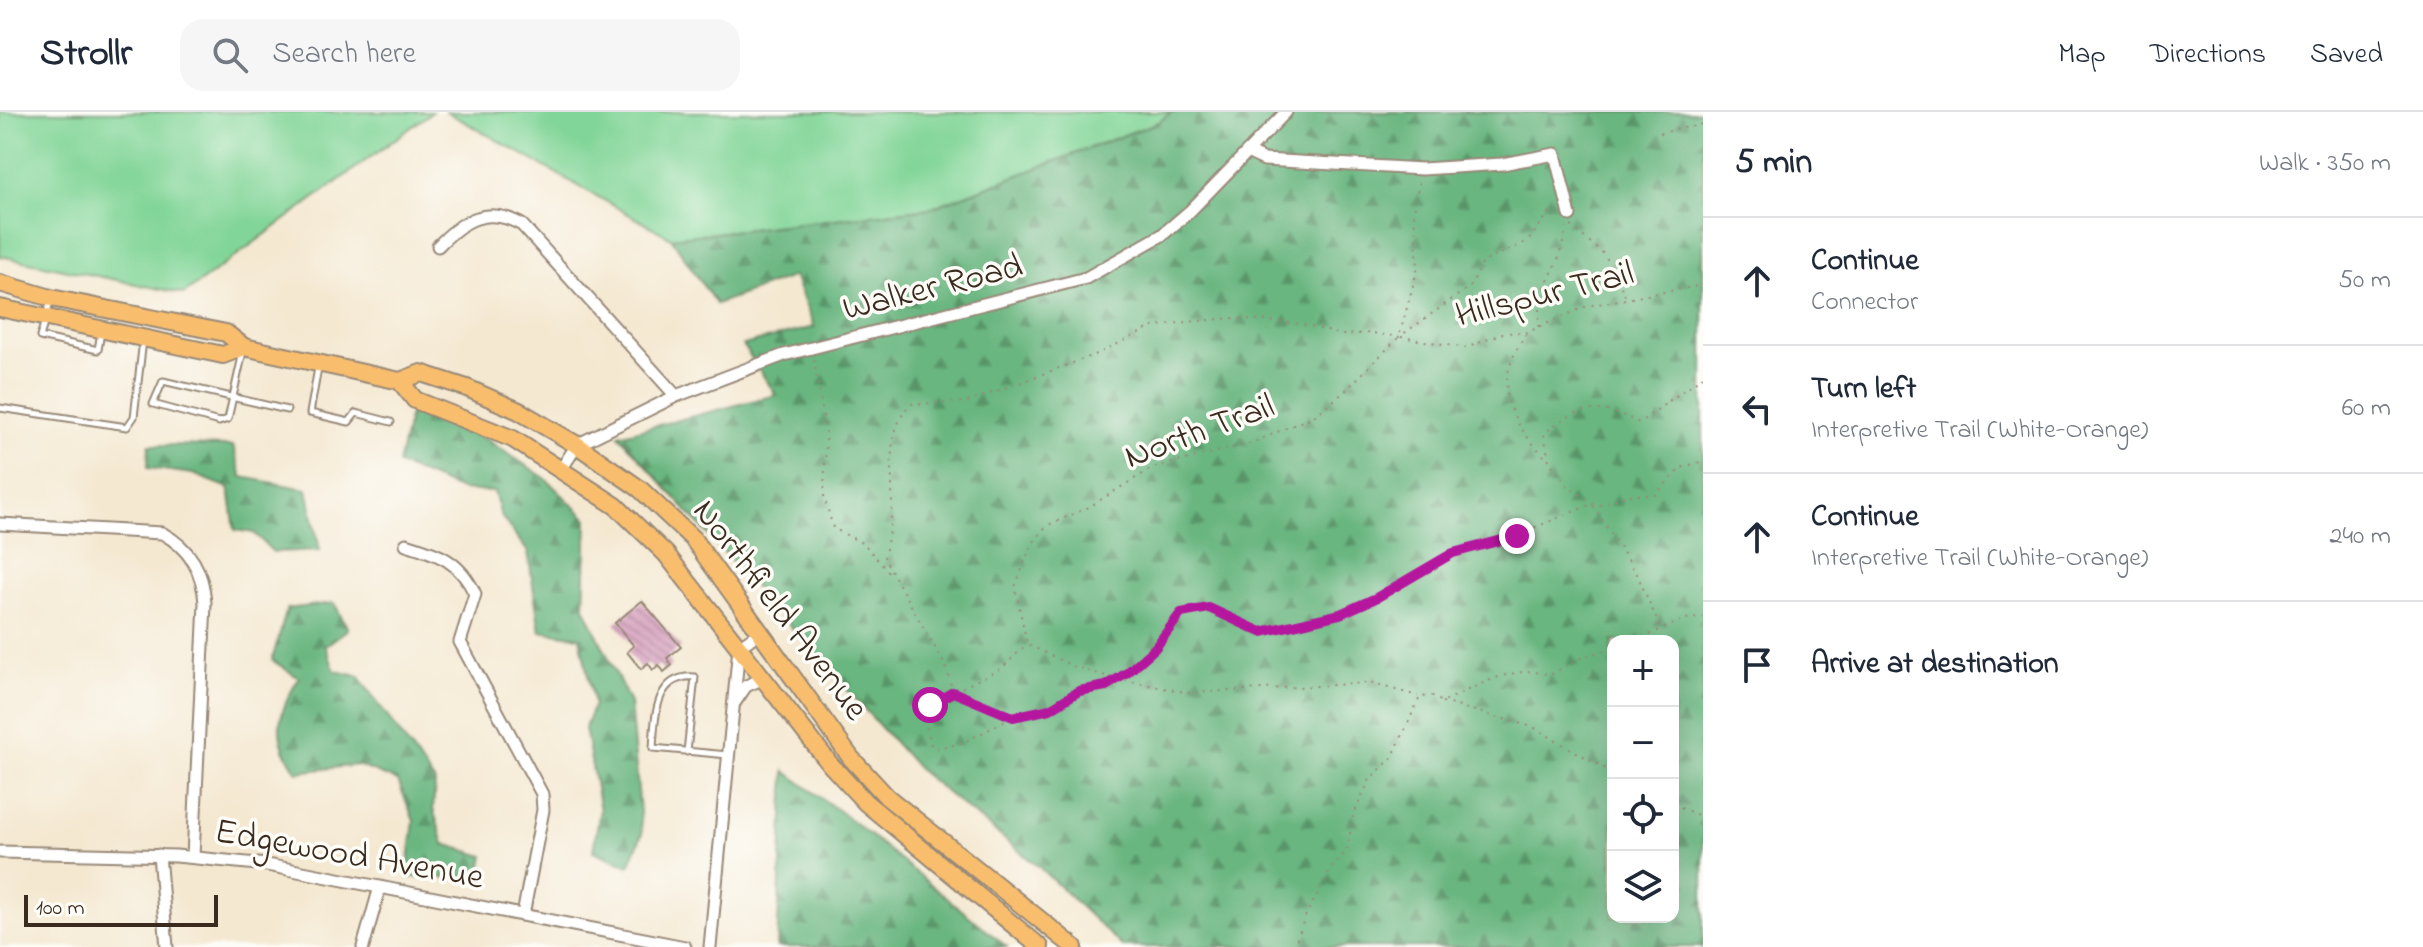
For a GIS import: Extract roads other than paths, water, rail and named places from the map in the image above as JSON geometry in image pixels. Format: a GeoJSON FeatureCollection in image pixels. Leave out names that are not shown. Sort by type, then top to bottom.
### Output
{"type":"FeatureCollection","features":[{"type":"Feature","properties":{"kind":"main road","name":"Northfield Avenue"},"geometry":{"type":"LineString","coordinates":[[0,283],[51,298],[226,333],[244,347],[400,381],[421,373],[467,388],[519,411],[577,445],[640,489],[693,539],[851,758],[887,797],[1074,947]]}},
{"type":"Feature","properties":{"kind":"main road","name":"Northfield Avenue"},"geometry":{"type":"LineString","coordinates":[[0,308],[223,355],[244,347]]}},
{"type":"Feature","properties":{"kind":"main road","name":"Northfield Avenue"},"geometry":{"type":"LineString","coordinates":[[400,381],[415,400],[513,439],[562,468],[616,506],[666,554],[830,764],[865,802],[1040,947]]}},
{"type":"Feature","properties":{"kind":"street","name":"Walker Road"},"geometry":{"type":"LineString","coordinates":[[577,445],[676,396],[799,351],[1086,278],[1162,235],[1286,112]]}},
{"type":"Feature","properties":{"kind":"street"},"geometry":{"type":"LineString","coordinates":[[1247,152],[1264,160],[1422,169],[1502,164],[1555,154],[1569,219]]}},
{"type":"Feature","properties":{"kind":"street"},"geometry":{"type":"LineString","coordinates":[[438,246],[456,227],[479,216],[502,216],[522,225],[676,396]]}},
{"type":"Feature","properties":{"kind":"street"},"geometry":{"type":"LineString","coordinates":[[562,468],[577,445]]}},
{"type":"Feature","properties":{"kind":"street"},"geometry":{"type":"LineString","coordinates":[[0,524],[162,533],[175,540],[195,562],[204,580],[205,603],[193,857]]}},
{"type":"Feature","properties":{"kind":"street"},"geometry":{"type":"LineString","coordinates":[[406,544],[453,560],[469,580],[475,594],[460,642],[542,794],[543,810],[523,915]]}},
{"type":"Feature","properties":{"kind":"street"},"geometry":{"type":"LineString","coordinates":[[710,947],[739,647],[760,632]]}},
{"type":"Feature","properties":{"kind":"street"},"geometry":{"type":"LineString","coordinates":[[734,702],[746,686],[764,678]]}},
{"type":"Feature","properties":{"kind":"street","name":"Edgewood Avenue"},"geometry":{"type":"LineString","coordinates":[[0,852],[159,855],[267,865],[685,947]]}},
{"type":"Feature","properties":{"kind":"street"},"geometry":{"type":"LineString","coordinates":[[159,855],[167,947]]}},
{"type":"Feature","properties":{"kind":"street"},"geometry":{"type":"LineString","coordinates":[[363,947],[380,887]]}},
{"type":"Feature","properties":{"kind":"lane"},"geometry":{"type":"LineString","coordinates":[[46,319],[51,298]]}},
{"type":"Feature","properties":{"kind":"lane"},"geometry":{"type":"LineString","coordinates":[[0,408],[127,427],[134,417],[143,338]]}},
{"type":"Feature","properties":{"kind":"lane"},"geometry":{"type":"LineString","coordinates":[[244,347],[233,396],[228,419],[219,422],[153,404],[163,381],[233,396],[287,410]]}},
{"type":"Feature","properties":{"kind":"lane"},"geometry":{"type":"LineString","coordinates":[[319,363],[310,413],[349,422],[356,413],[391,422]]}},
{"type":"Feature","properties":{"kind":"lane"},"geometry":{"type":"LineString","coordinates":[[687,752],[695,677],[686,676],[668,685],[657,699],[653,748],[687,752],[729,755]]}}]}
